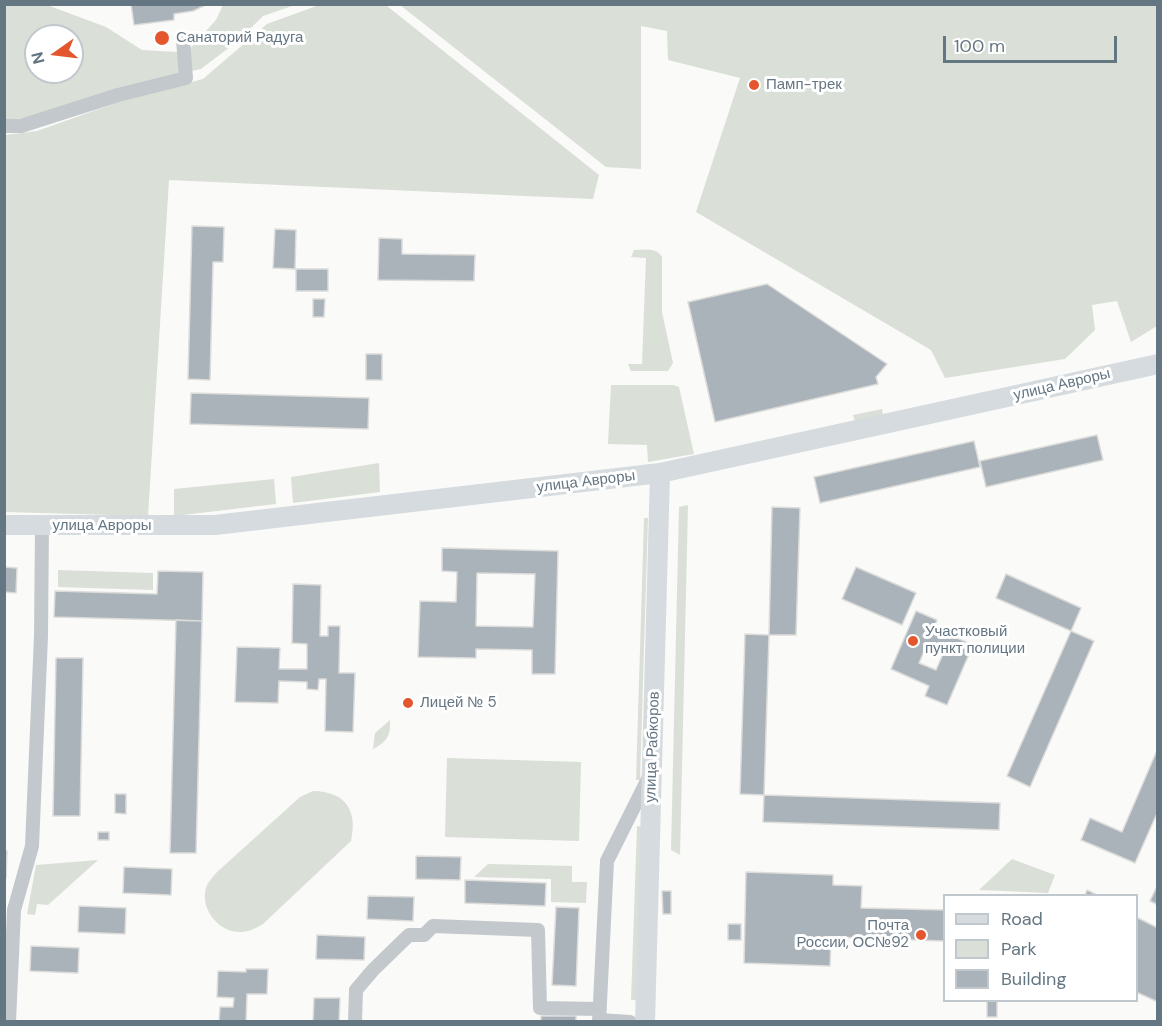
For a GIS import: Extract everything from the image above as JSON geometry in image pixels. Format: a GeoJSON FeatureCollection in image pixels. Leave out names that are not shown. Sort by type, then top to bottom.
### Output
{"type":"FeatureCollection","features":[{"type":"Feature","properties":{"kind":"street"},"geometry":{"type":"LineString","coordinates":[[4,126],[21,126],[118,95],[186,78],[183,39]]}},
{"type":"Feature","properties":{"kind":"street","name":"улица Авроры"},"geometry":{"type":"LineString","coordinates":[[4,525],[215,525],[660,473],[1158,364]]}},
{"type":"Feature","properties":{"kind":"street","name":"улица Рабкоров"},"geometry":{"type":"LineString","coordinates":[[645,1022],[660,473]]}},
{"type":"Feature","properties":{"kind":"street"},"geometry":{"type":"LineString","coordinates":[[9,1022],[7,1004],[14,910],[32,846],[41,636],[42,525]]}},
{"type":"Feature","properties":{"kind":"street"},"geometry":{"type":"LineString","coordinates":[[600,1017],[607,861],[652,770]]}},
{"type":"Feature","properties":{"kind":"street"},"geometry":{"type":"LineString","coordinates":[[356,1022],[356,990],[409,935],[424,934],[432,926],[538,930],[540,1008],[630,1022]]}},
{"type":"Feature","properties":{"kind":"green space"},"geometry":{"type":"Polygon","coordinates":[[[5,5],[47,5],[106,27],[142,50],[177,52],[182,73],[37,117],[5,120],[5,5]]]}},
{"type":"Feature","properties":{"kind":"green space"},"geometry":{"type":"Polygon","coordinates":[[[223,5],[295,5],[263,16],[239,40],[201,69],[187,72],[187,52],[216,20],[223,5]]]}},
{"type":"Feature","properties":{"kind":"green space"},"geometry":{"type":"Polygon","coordinates":[[[319,5],[387,6],[599,175],[593,199],[169,180],[148,516],[5,512],[5,135],[37,131],[124,100],[203,79],[267,24],[319,5]]]}},
{"type":"Feature","properties":{"kind":"green space"},"geometry":{"type":"Polygon","coordinates":[[[400,5],[1157,5],[1157,326],[1131,342],[1117,301],[1092,305],[1095,330],[1065,359],[945,378],[931,350],[696,212],[740,78],[668,60],[667,31],[641,26],[641,169],[606,167],[400,5]]]}},
{"type":"Feature","properties":{"kind":"green space"},"geometry":{"type":"Polygon","coordinates":[[[634,250],[653,250],[662,257],[662,312],[673,363],[668,371],[631,371],[628,364],[642,364],[646,258],[631,257],[634,250]]]}},
{"type":"Feature","properties":{"kind":"green space"},"geometry":{"type":"Polygon","coordinates":[[[611,385],[673,385],[679,387],[694,454],[648,462],[647,445],[608,444],[611,385]]]}},
{"type":"Feature","properties":{"kind":"green space"},"geometry":{"type":"Polygon","coordinates":[[[882,409],[883,415],[855,422],[853,415],[882,409]]]}},
{"type":"Feature","properties":{"kind":"green space"},"geometry":{"type":"Polygon","coordinates":[[[379,463],[380,492],[293,503],[291,477],[379,463]]]}},
{"type":"Feature","properties":{"kind":"green space"},"geometry":{"type":"Polygon","coordinates":[[[274,479],[276,504],[174,516],[174,489],[274,479]]]}},
{"type":"Feature","properties":{"kind":"green space"},"geometry":{"type":"Polygon","coordinates":[[[688,505],[680,855],[671,850],[679,507],[688,505]]]}},
{"type":"Feature","properties":{"kind":"green space"},"geometry":{"type":"Polygon","coordinates":[[[644,518],[648,518],[640,780],[636,780],[644,518]]]}},
{"type":"Feature","properties":{"kind":"green space"},"geometry":{"type":"Polygon","coordinates":[[[58,570],[153,573],[153,590],[58,587],[58,570]]]}},
{"type":"Feature","properties":{"kind":"green space"},"geometry":{"type":"Polygon","coordinates":[[[390,720],[387,738],[373,749],[375,733],[390,720]]]}},
{"type":"Feature","properties":{"kind":"green space"},"geometry":{"type":"Polygon","coordinates":[[[447,758],[581,762],[579,841],[445,837],[447,758]]]}},
{"type":"Feature","properties":{"kind":"green space"},"geometry":{"type":"Polygon","coordinates":[[[313,791],[333,795],[347,804],[353,820],[351,841],[263,924],[244,932],[225,928],[212,917],[208,910],[205,893],[208,884],[216,873],[300,797],[313,791]]]}},
{"type":"Feature","properties":{"kind":"green space"},"geometry":{"type":"Polygon","coordinates":[[[637,826],[643,827],[637,1000],[631,1000],[637,826]]]}},
{"type":"Feature","properties":{"kind":"green space"},"geometry":{"type":"Polygon","coordinates":[[[1012,859],[1055,875],[1048,893],[979,890],[1012,859]]]}},
{"type":"Feature","properties":{"kind":"green space"},"geometry":{"type":"Polygon","coordinates":[[[98,860],[48,905],[37,904],[35,915],[27,914],[36,865],[98,860]]]}},
{"type":"Feature","properties":{"kind":"green space"},"geometry":{"type":"Polygon","coordinates":[[[488,864],[572,866],[572,882],[587,882],[586,903],[551,902],[551,879],[474,877],[488,864]]]}},
{"type":"Feature","properties":{"kind":"building"},"geometry":{"type":"Polygon","coordinates":[[[131,4],[208,4],[193,11],[174,14],[174,20],[134,25],[131,4]]]}},
{"type":"Feature","properties":{"kind":"building"},"geometry":{"type":"Polygon","coordinates":[[[192,226],[224,227],[223,262],[213,262],[210,380],[188,379],[192,226]]]}},
{"type":"Feature","properties":{"kind":"building"},"geometry":{"type":"Polygon","coordinates":[[[275,229],[296,230],[295,269],[273,268],[275,229]]]}},
{"type":"Feature","properties":{"kind":"building"},"geometry":{"type":"Polygon","coordinates":[[[379,238],[402,239],[402,254],[475,255],[474,281],[378,280],[379,238]]]}},
{"type":"Feature","properties":{"kind":"building"},"geometry":{"type":"Polygon","coordinates":[[[296,269],[328,269],[328,291],[296,291],[296,269]]]}},
{"type":"Feature","properties":{"kind":"building"},"geometry":{"type":"Polygon","coordinates":[[[767,284],[887,364],[876,377],[878,384],[715,422],[688,302],[767,284]]]}},
{"type":"Feature","properties":{"kind":"building"},"geometry":{"type":"Polygon","coordinates":[[[313,299],[325,299],[324,317],[313,317],[313,299]]]}},
{"type":"Feature","properties":{"kind":"building"},"geometry":{"type":"Polygon","coordinates":[[[366,354],[382,354],[382,380],[366,380],[366,354]]]}},
{"type":"Feature","properties":{"kind":"building"},"geometry":{"type":"Polygon","coordinates":[[[191,393],[369,398],[368,429],[190,424],[191,393]]]}},
{"type":"Feature","properties":{"kind":"building"},"geometry":{"type":"Polygon","coordinates":[[[1097,435],[1103,460],[986,487],[980,461],[1097,435]]]}},
{"type":"Feature","properties":{"kind":"building"},"geometry":{"type":"Polygon","coordinates":[[[974,441],[980,467],[820,503],[814,477],[974,441]]]}},
{"type":"Feature","properties":{"kind":"building"},"geometry":{"type":"Polygon","coordinates":[[[772,507],[800,508],[796,635],[769,635],[772,507]]]}},
{"type":"Feature","properties":{"kind":"building"},"geometry":{"type":"Polygon","coordinates":[[[442,548],[558,551],[555,674],[532,674],[532,650],[476,649],[476,658],[418,657],[420,601],[456,602],[457,572],[442,571],[442,548]],[[477,573],[476,626],[533,627],[535,574],[477,573]]]}},
{"type":"Feature","properties":{"kind":"building"},"geometry":{"type":"Polygon","coordinates":[[[4,567],[17,568],[16,593],[4,592],[4,567]]]}},
{"type":"Feature","properties":{"kind":"building"},"geometry":{"type":"Polygon","coordinates":[[[856,567],[916,593],[902,625],[842,599],[856,567]]]}},
{"type":"Feature","properties":{"kind":"building"},"geometry":{"type":"Polygon","coordinates":[[[158,571],[203,572],[202,621],[54,617],[55,591],[157,594],[158,571]]]}},
{"type":"Feature","properties":{"kind":"building"},"geometry":{"type":"Polygon","coordinates":[[[1006,574],[1081,608],[1071,631],[996,598],[1006,574]]]}},
{"type":"Feature","properties":{"kind":"building"},"geometry":{"type":"Polygon","coordinates":[[[293,584],[321,585],[320,636],[328,636],[328,626],[340,626],[339,673],[355,673],[353,732],[325,731],[326,679],[319,679],[318,690],[307,689],[307,682],[279,681],[278,703],[235,702],[237,647],[280,648],[279,669],[307,669],[307,644],[292,643],[293,584]]]}},
{"type":"Feature","properties":{"kind":"building"},"geometry":{"type":"Polygon","coordinates":[[[916,611],[937,620],[934,628],[973,645],[947,705],[925,696],[929,686],[891,669],[916,611]],[[926,647],[919,663],[936,670],[943,654],[926,647]]]}},
{"type":"Feature","properties":{"kind":"building"},"geometry":{"type":"Polygon","coordinates":[[[176,620],[202,621],[196,853],[170,853],[176,620]]]}},
{"type":"Feature","properties":{"kind":"building"},"geometry":{"type":"Polygon","coordinates":[[[1071,631],[1094,641],[1030,787],[1007,776],[1071,631]]]}},
{"type":"Feature","properties":{"kind":"building"},"geometry":{"type":"Polygon","coordinates":[[[745,634],[769,635],[764,795],[740,794],[745,634]]]}},
{"type":"Feature","properties":{"kind":"building"},"geometry":{"type":"Polygon","coordinates":[[[56,658],[83,658],[80,816],[53,816],[56,658]]]}},
{"type":"Feature","properties":{"kind":"building"},"geometry":{"type":"Polygon","coordinates":[[[1158,748],[1158,811],[1135,863],[1081,840],[1090,818],[1122,832],[1158,748]]]}},
{"type":"Feature","properties":{"kind":"building"},"geometry":{"type":"Polygon","coordinates":[[[115,794],[126,794],[126,814],[115,813],[115,794]]]}},
{"type":"Feature","properties":{"kind":"building"},"geometry":{"type":"Polygon","coordinates":[[[764,795],[1000,803],[999,830],[763,822],[764,795]]]}},
{"type":"Feature","properties":{"kind":"building"},"geometry":{"type":"Polygon","coordinates":[[[98,832],[109,832],[109,840],[98,840],[98,832]]]}},
{"type":"Feature","properties":{"kind":"building"},"geometry":{"type":"Polygon","coordinates":[[[4,851],[7,851],[6,878],[4,878],[4,851]]]}},
{"type":"Feature","properties":{"kind":"building"},"geometry":{"type":"Polygon","coordinates":[[[416,856],[461,857],[460,880],[416,879],[416,856]]]}},
{"type":"Feature","properties":{"kind":"building"},"geometry":{"type":"Polygon","coordinates":[[[124,867],[172,869],[171,895],[123,893],[124,867]]]}},
{"type":"Feature","properties":{"kind":"building"},"geometry":{"type":"Polygon","coordinates":[[[746,872],[833,875],[833,885],[862,886],[861,908],[943,910],[943,941],[831,937],[830,966],[744,963],[746,872]]]}},
{"type":"Feature","properties":{"kind":"building"},"geometry":{"type":"Polygon","coordinates":[[[465,880],[546,883],[545,906],[465,903],[465,880]]]}},
{"type":"Feature","properties":{"kind":"building"},"geometry":{"type":"Polygon","coordinates":[[[1158,884],[1158,905],[1150,901],[1158,884]]]}},
{"type":"Feature","properties":{"kind":"building"},"geometry":{"type":"Polygon","coordinates":[[[662,891],[671,891],[671,914],[663,914],[662,891]]]}},
{"type":"Feature","properties":{"kind":"building"},"geometry":{"type":"Polygon","coordinates":[[[368,896],[414,897],[413,921],[367,919],[368,896]]]}},
{"type":"Feature","properties":{"kind":"building"},"geometry":{"type":"Polygon","coordinates":[[[79,906],[126,908],[125,934],[78,932],[79,906]]]}},
{"type":"Feature","properties":{"kind":"building"},"geometry":{"type":"Polygon","coordinates":[[[556,907],[579,908],[576,986],[552,985],[556,907]]]}},
{"type":"Feature","properties":{"kind":"building"},"geometry":{"type":"Polygon","coordinates":[[[1138,918],[1158,928],[1158,1002],[1138,993],[1138,918]]]}},
{"type":"Feature","properties":{"kind":"building"},"geometry":{"type":"Polygon","coordinates":[[[728,924],[741,924],[741,940],[728,940],[728,924]]]}},
{"type":"Feature","properties":{"kind":"building"},"geometry":{"type":"Polygon","coordinates":[[[317,935],[365,937],[364,960],[316,959],[317,935]]]}},
{"type":"Feature","properties":{"kind":"building"},"geometry":{"type":"Polygon","coordinates":[[[31,946],[79,948],[78,973],[30,971],[31,946]]]}},
{"type":"Feature","properties":{"kind":"building"},"geometry":{"type":"Polygon","coordinates":[[[246,969],[268,969],[267,994],[247,994],[246,1022],[219,1022],[220,1007],[233,1007],[234,998],[217,997],[218,971],[246,972],[246,969]]]}},
{"type":"Feature","properties":{"kind":"building"},"geometry":{"type":"Polygon","coordinates":[[[314,998],[340,998],[339,1022],[313,1022],[314,998]]]}},
{"type":"Feature","properties":{"kind":"building"},"geometry":{"type":"Polygon","coordinates":[[[987,1002],[997,1002],[997,1017],[987,1017],[987,1002]]]}},
{"type":"Feature","properties":{"kind":"building"},"geometry":{"type":"Polygon","coordinates":[[[541,1016],[576,1016],[576,1022],[541,1022],[541,1016]]]}},
{"type":"Feature","properties":{"kind":"place","name":"Санаторий Радуга"},"geometry":{"type":"Point","coordinates":[162,38]}},
{"type":"Feature","properties":{"kind":"place","name":"Памп-трек"},"geometry":{"type":"Point","coordinates":[754,85]}},
{"type":"Feature","properties":{"kind":"place","name":"Участковый пункт полиции"},"geometry":{"type":"Point","coordinates":[913,641]}},
{"type":"Feature","properties":{"kind":"place","name":"Лицей № 5"},"geometry":{"type":"Point","coordinates":[408,703]}},
{"type":"Feature","properties":{"kind":"place","name":"Почта России, ОС№92"},"geometry":{"type":"Point","coordinates":[921,935]}}]}
